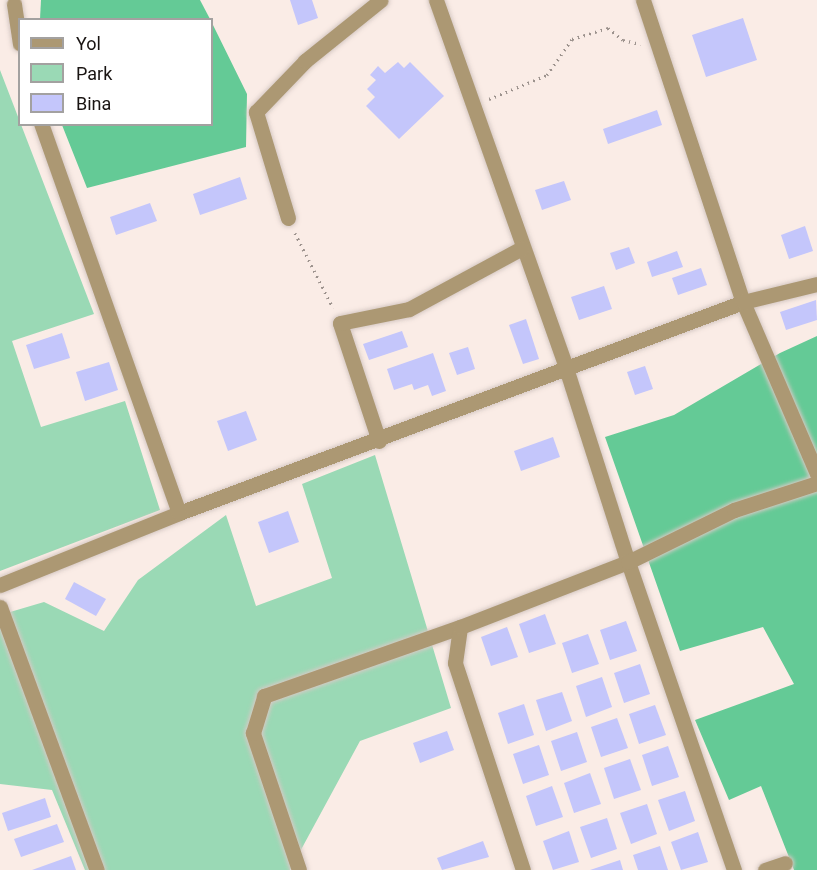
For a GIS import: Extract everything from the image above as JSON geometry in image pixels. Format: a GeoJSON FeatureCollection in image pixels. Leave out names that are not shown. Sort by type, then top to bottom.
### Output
{"type":"FeatureCollection","features":[{"type":"Feature","properties":{"kind":"street"},"geometry":{"type":"LineString","coordinates":[[288,218],[256,112],[305,61],[381,0]]}},
{"type":"Feature","properties":{"kind":"street"},"geometry":{"type":"LineString","coordinates":[[436,0],[522,248],[567,368],[628,562],[734,870]]}},
{"type":"Feature","properties":{"kind":"street"},"geometry":{"type":"LineString","coordinates":[[643,0],[743,302],[817,474]]}},
{"type":"Feature","properties":{"kind":"street"},"geometry":{"type":"LineString","coordinates":[[0,14],[16,2]]}},
{"type":"Feature","properties":{"kind":"street"},"geometry":{"type":"LineString","coordinates":[[16,2],[18,23]]}},
{"type":"Feature","properties":{"kind":"street"},"geometry":{"type":"LineString","coordinates":[[42,126],[179,513]]}},
{"type":"Feature","properties":{"kind":"street"},"geometry":{"type":"LineString","coordinates":[[379,441],[340,323],[409,309],[522,248]]}},
{"type":"Feature","properties":{"kind":"street"},"geometry":{"type":"LineString","coordinates":[[0,585],[179,513],[379,441],[743,302],[817,284]]}},
{"type":"Feature","properties":{"kind":"street"},"geometry":{"type":"LineString","coordinates":[[299,870],[253,733],[264,696],[460,627],[628,562],[734,510],[817,483]]}},
{"type":"Feature","properties":{"kind":"street"},"geometry":{"type":"LineString","coordinates":[[0,607],[97,870]]}},
{"type":"Feature","properties":{"kind":"street"},"geometry":{"type":"LineString","coordinates":[[460,627],[455,663],[523,870]]}},
{"type":"Feature","properties":{"kind":"street"},"geometry":{"type":"LineString","coordinates":[[765,870],[784,863]]}},
{"type":"Feature","properties":{"kind":"path"},"geometry":{"type":"LineString","coordinates":[[473,106],[548,75],[572,39],[608,28],[623,40],[658,48]]}},
{"type":"Feature","properties":{"kind":"path"},"geometry":{"type":"LineString","coordinates":[[288,218],[340,323]]}},
{"type":"Feature","properties":{"kind":"green space"},"geometry":{"type":"Polygon","coordinates":[[[41,0],[200,0],[209,18],[40,18],[41,0]]]}},
{"type":"Feature","properties":{"kind":"green space"},"geometry":{"type":"Polygon","coordinates":[[[213,25],[247,94],[246,147],[87,188],[62,126],[213,126],[213,25]]]}},
{"type":"Feature","properties":{"kind":"green space"},"geometry":{"type":"Polygon","coordinates":[[[0,70],[18,117],[18,126],[22,126],[94,314],[12,341],[41,427],[125,401],[160,510],[0,571],[0,70]]]}},
{"type":"Feature","properties":{"kind":"green space"},"geometry":{"type":"Polygon","coordinates":[[[817,336],[817,870],[794,870],[761,786],[729,800],[695,720],[794,684],[763,627],[680,651],[605,437],[674,415],[780,353],[817,336]]]}},
{"type":"Feature","properties":{"kind":"green space"},"geometry":{"type":"Polygon","coordinates":[[[375,455],[451,708],[360,741],[290,870],[85,870],[52,790],[0,784],[0,615],[44,602],[104,631],[138,580],[226,515],[256,606],[332,578],[302,484],[375,455]]]}},
{"type":"Feature","properties":{"kind":"building"},"geometry":{"type":"Polygon","coordinates":[[[290,0],[312,0],[318,18],[298,25],[290,0]]]}},
{"type":"Feature","properties":{"kind":"building"},"geometry":{"type":"Polygon","coordinates":[[[743,18],[757,60],[706,77],[692,35],[743,18]]]}},
{"type":"Feature","properties":{"kind":"building"},"geometry":{"type":"Polygon","coordinates":[[[398,62],[404,68],[410,62],[444,96],[399,139],[366,106],[375,97],[367,89],[376,80],[370,75],[378,66],[385,73],[398,62]]]}},
{"type":"Feature","properties":{"kind":"building"},"geometry":{"type":"Polygon","coordinates":[[[657,110],[662,125],[608,144],[603,129],[657,110]]]}},
{"type":"Feature","properties":{"kind":"building"},"geometry":{"type":"Polygon","coordinates":[[[240,177],[247,199],[200,215],[193,194],[240,177]]]}},
{"type":"Feature","properties":{"kind":"building"},"geometry":{"type":"Polygon","coordinates":[[[564,181],[571,200],[542,210],[535,190],[564,181]]]}},
{"type":"Feature","properties":{"kind":"building"},"geometry":{"type":"Polygon","coordinates":[[[150,203],[157,221],[116,235],[110,217],[150,203]]]}},
{"type":"Feature","properties":{"kind":"building"},"geometry":{"type":"Polygon","coordinates":[[[805,226],[813,251],[789,259],[781,235],[805,226]]]}},
{"type":"Feature","properties":{"kind":"building"},"geometry":{"type":"Polygon","coordinates":[[[629,247],[635,263],[616,270],[610,253],[629,247]]]}},
{"type":"Feature","properties":{"kind":"building"},"geometry":{"type":"Polygon","coordinates":[[[677,251],[683,267],[652,277],[647,262],[677,251]]]}},
{"type":"Feature","properties":{"kind":"building"},"geometry":{"type":"Polygon","coordinates":[[[701,268],[707,285],[678,295],[672,278],[701,268]]]}},
{"type":"Feature","properties":{"kind":"building"},"geometry":{"type":"Polygon","coordinates":[[[604,286],[612,309],[579,320],[571,297],[604,286]]]}},
{"type":"Feature","properties":{"kind":"building"},"geometry":{"type":"Polygon","coordinates":[[[816,300],[817,320],[786,330],[780,312],[816,300]]]}},
{"type":"Feature","properties":{"kind":"building"},"geometry":{"type":"Polygon","coordinates":[[[526,319],[539,359],[523,364],[509,325],[526,319]]]}},
{"type":"Feature","properties":{"kind":"building"},"geometry":{"type":"Polygon","coordinates":[[[402,331],[408,347],[369,360],[363,344],[402,331]]]}},
{"type":"Feature","properties":{"kind":"building"},"geometry":{"type":"Polygon","coordinates":[[[62,333],[70,358],[34,369],[26,345],[62,333]]]}},
{"type":"Feature","properties":{"kind":"building"},"geometry":{"type":"Polygon","coordinates":[[[468,347],[475,369],[457,375],[449,353],[468,347]]]}},
{"type":"Feature","properties":{"kind":"building"},"geometry":{"type":"Polygon","coordinates":[[[433,353],[446,391],[432,396],[428,385],[414,390],[412,384],[394,390],[387,369],[433,353]]]}},
{"type":"Feature","properties":{"kind":"building"},"geometry":{"type":"Polygon","coordinates":[[[109,362],[118,390],[85,401],[76,372],[109,362]]]}},
{"type":"Feature","properties":{"kind":"building"},"geometry":{"type":"Polygon","coordinates":[[[645,366],[653,389],[635,395],[627,372],[645,366]]]}},
{"type":"Feature","properties":{"kind":"building"},"geometry":{"type":"Polygon","coordinates":[[[246,411],[257,440],[228,451],[217,421],[246,411]]]}},
{"type":"Feature","properties":{"kind":"building"},"geometry":{"type":"Polygon","coordinates":[[[553,437],[560,457],[521,471],[514,451],[553,437]]]}},
{"type":"Feature","properties":{"kind":"building"},"geometry":{"type":"Polygon","coordinates":[[[288,511],[299,542],[269,553],[258,522],[288,511]]]}},
{"type":"Feature","properties":{"kind":"building"},"geometry":{"type":"Polygon","coordinates":[[[74,582],[106,599],[96,616],[65,599],[74,582]]]}},
{"type":"Feature","properties":{"kind":"building"},"geometry":{"type":"Polygon","coordinates":[[[545,614],[556,644],[529,653],[519,624],[545,614]]]}},
{"type":"Feature","properties":{"kind":"building"},"geometry":{"type":"Polygon","coordinates":[[[626,621],[637,651],[610,660],[600,630],[626,621]]]}},
{"type":"Feature","properties":{"kind":"building"},"geometry":{"type":"Polygon","coordinates":[[[507,627],[518,657],[491,666],[481,637],[507,627]]]}},
{"type":"Feature","properties":{"kind":"building"},"geometry":{"type":"Polygon","coordinates":[[[588,634],[599,664],[572,673],[562,643],[588,634]]]}},
{"type":"Feature","properties":{"kind":"building"},"geometry":{"type":"Polygon","coordinates":[[[640,664],[650,694],[624,703],[614,673],[640,664]]]}},
{"type":"Feature","properties":{"kind":"building"},"geometry":{"type":"Polygon","coordinates":[[[602,677],[612,707],[586,717],[576,686],[602,677]]]}},
{"type":"Feature","properties":{"kind":"building"},"geometry":{"type":"Polygon","coordinates":[[[562,692],[572,721],[546,731],[536,700],[562,692]]]}},
{"type":"Feature","properties":{"kind":"building"},"geometry":{"type":"Polygon","coordinates":[[[524,704],[534,735],[508,744],[498,713],[524,704]]]}},
{"type":"Feature","properties":{"kind":"building"},"geometry":{"type":"Polygon","coordinates":[[[655,705],[666,735],[639,744],[629,714],[655,705]]]}},
{"type":"Feature","properties":{"kind":"building"},"geometry":{"type":"Polygon","coordinates":[[[617,718],[628,748],[601,757],[591,727],[617,718]]]}},
{"type":"Feature","properties":{"kind":"building"},"geometry":{"type":"Polygon","coordinates":[[[447,731],[454,750],[420,763],[413,743],[447,731]]]}},
{"type":"Feature","properties":{"kind":"building"},"geometry":{"type":"Polygon","coordinates":[[[577,732],[587,762],[561,771],[551,741],[577,732]]]}},
{"type":"Feature","properties":{"kind":"building"},"geometry":{"type":"Polygon","coordinates":[[[539,745],[549,775],[523,784],[513,754],[539,745]]]}},
{"type":"Feature","properties":{"kind":"building"},"geometry":{"type":"Polygon","coordinates":[[[668,746],[679,777],[652,786],[642,755],[668,746]]]}},
{"type":"Feature","properties":{"kind":"building"},"geometry":{"type":"Polygon","coordinates":[[[630,759],[641,790],[614,799],[604,768],[630,759]]]}},
{"type":"Feature","properties":{"kind":"building"},"geometry":{"type":"Polygon","coordinates":[[[590,773],[601,804],[574,813],[564,783],[590,773]]]}},
{"type":"Feature","properties":{"kind":"building"},"geometry":{"type":"Polygon","coordinates":[[[552,786],[563,817],[536,826],[526,796],[552,786]]]}},
{"type":"Feature","properties":{"kind":"building"},"geometry":{"type":"Polygon","coordinates":[[[685,791],[695,821],[669,831],[658,800],[685,791]]]}},
{"type":"Feature","properties":{"kind":"building"},"geometry":{"type":"Polygon","coordinates":[[[45,798],[51,817],[8,831],[2,813],[45,798]]]}},
{"type":"Feature","properties":{"kind":"building"},"geometry":{"type":"Polygon","coordinates":[[[647,804],[657,834],[631,844],[620,813],[647,804]]]}},
{"type":"Feature","properties":{"kind":"building"},"geometry":{"type":"Polygon","coordinates":[[[607,818],[617,849],[591,858],[580,827],[607,818]]]}},
{"type":"Feature","properties":{"kind":"building"},"geometry":{"type":"Polygon","coordinates":[[[57,824],[64,842],[21,857],[14,839],[57,824]]]}},
{"type":"Feature","properties":{"kind":"building"},"geometry":{"type":"Polygon","coordinates":[[[569,831],[579,862],[553,870],[543,841],[569,831]]]}},
{"type":"Feature","properties":{"kind":"building"},"geometry":{"type":"Polygon","coordinates":[[[698,832],[708,862],[681,870],[671,842],[698,832]]]}},
{"type":"Feature","properties":{"kind":"building"},"geometry":{"type":"Polygon","coordinates":[[[483,841],[489,857],[442,870],[437,858],[483,841]]]}},
{"type":"Feature","properties":{"kind":"building"},"geometry":{"type":"Polygon","coordinates":[[[660,846],[668,870],[638,870],[633,855],[660,846]]]}},
{"type":"Feature","properties":{"kind":"building"},"geometry":{"type":"Polygon","coordinates":[[[71,856],[76,870],[32,870],[71,856]]]}},
{"type":"Feature","properties":{"kind":"building"},"geometry":{"type":"Polygon","coordinates":[[[620,860],[623,870],[590,870],[620,860]]]}}]}
